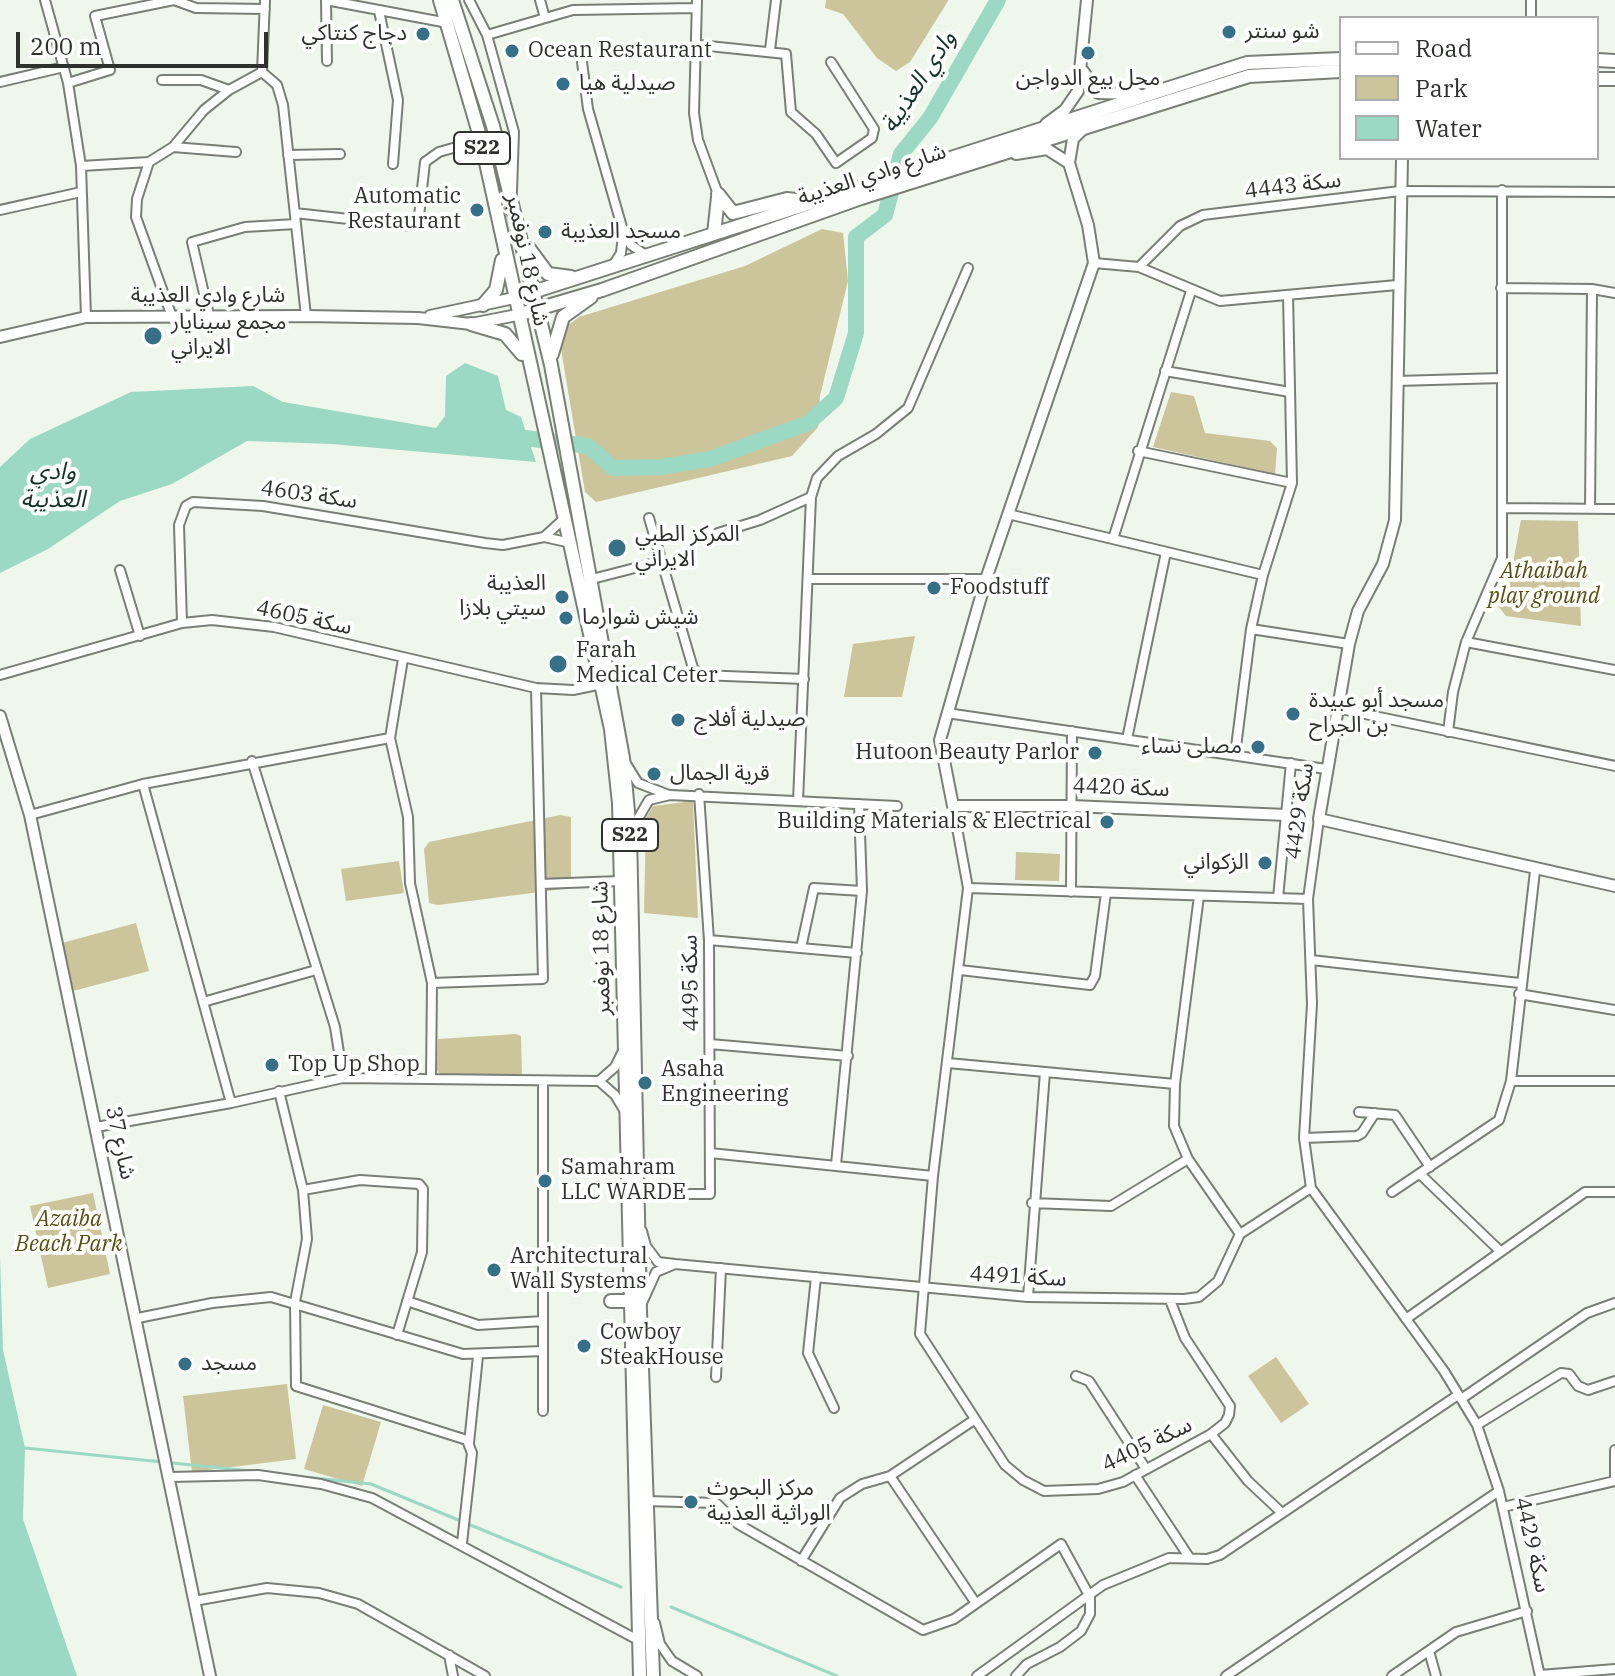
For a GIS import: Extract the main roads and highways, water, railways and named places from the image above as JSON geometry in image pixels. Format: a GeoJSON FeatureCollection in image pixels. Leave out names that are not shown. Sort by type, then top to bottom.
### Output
{"type":"FeatureCollection","features":[{"type":"Feature","properties":{"kind":"main road","name":"شارع 18 نوفمبر"},"geometry":{"type":"LineString","coordinates":[[440,0],[481,140],[517,315],[566,517],[602,684],[616,769],[640,1676]]}},
{"type":"Feature","properties":{"kind":"main road","name":"شارع 18 نوفمبر"},"geometry":{"type":"LineString","coordinates":[[452,0],[512,198],[551,365],[623,758],[630,833],[640,1312],[653,1676]]}},
{"type":"Feature","properties":{"kind":"main road","name":"شارع وادي العذيبة"},"geometry":{"type":"LineString","coordinates":[[984,152],[1041,127],[1247,63],[1339,59]]}},
{"type":"Feature","properties":{"kind":"main road","name":"شارع وادي العذيبة"},"geometry":{"type":"LineString","coordinates":[[517,315],[602,290],[860,192],[984,152],[1088,125],[1249,76],[1339,71]]}},
{"type":"Feature","properties":{"kind":"main road","name":"شارع وادي العذيبة"},"geometry":{"type":"LineString","coordinates":[[514,298],[598,273],[809,201],[860,192]]}},
{"type":"Feature","properties":{"kind":"main road"},"geometry":{"type":"LineString","coordinates":[[714,234],[718,194],[733,213],[787,199],[809,201]]}},
{"type":"Feature","properties":{"kind":"main road"},"geometry":{"type":"LineString","coordinates":[[520,231],[548,274],[568,278],[598,273]]}},
{"type":"Feature","properties":{"kind":"main road"},"geometry":{"type":"LineString","coordinates":[[483,305],[500,281],[502,237]]}},
{"type":"Feature","properties":{"kind":"main road"},"geometry":{"type":"LineString","coordinates":[[551,365],[553,341],[563,317],[602,290]]}},
{"type":"Feature","properties":{"kind":"main road"},"geometry":{"type":"LineString","coordinates":[[471,324],[505,334],[528,363]]}},
{"type":"Feature","properties":{"kind":"main road"},"geometry":{"type":"LineString","coordinates":[[611,1301],[631,1301]]}},
{"type":"Feature","properties":{"kind":"water","name":"وادي العذيبة"},"geometry":{"type":"Polygon","coordinates":[[[465,363],[498,376],[506,410],[521,417],[536,462],[332,444],[247,441],[172,484],[120,501],[48,549],[0,573],[0,467],[30,439],[131,392],[253,386],[283,402],[436,428],[445,416],[446,376],[465,363]]]}},
{"type":"Feature","properties":{"kind":"water"},"geometry":{"type":"Polygon","coordinates":[[[0,1256],[3,1350],[25,1448],[23,1519],[77,1676],[0,1676],[0,1256]]]}},
{"type":"Feature","properties":{"kind":"waterway","name":"وادي العذيبة"},"geometry":{"type":"LineString","coordinates":[[509,436],[588,446],[613,468],[661,467],[710,459],[808,423],[836,398],[856,333],[856,237],[885,215],[901,154],[930,118],[998,0]]}},
{"type":"Feature","properties":{"kind":"waterway"},"geometry":{"type":"LineString","coordinates":[[25,1448],[251,1471]]}},
{"type":"Feature","properties":{"kind":"waterway"},"geometry":{"type":"LineString","coordinates":[[286,1475],[371,1484],[621,1587]]}},
{"type":"Feature","properties":{"kind":"waterway"},"geometry":{"type":"LineString","coordinates":[[671,1607],[837,1676]]}},
{"type":"Feature","properties":{"kind":"place","name":"شو سنتر"},"geometry":{"type":"Point","coordinates":[1229,32]}},
{"type":"Feature","properties":{"kind":"place","name":"دجاج كنتاكي"},"geometry":{"type":"Point","coordinates":[423,34]}},
{"type":"Feature","properties":{"kind":"place","name":"Ocean Restaurant"},"geometry":{"type":"Point","coordinates":[512,51]}},
{"type":"Feature","properties":{"kind":"place","name":"محل بيع الدواجن"},"geometry":{"type":"Point","coordinates":[1088,53]}},
{"type":"Feature","properties":{"kind":"place","name":"صيدلية هيا"},"geometry":{"type":"Point","coordinates":[563,84]}},
{"type":"Feature","properties":{"kind":"place","name":"Automatic Restaurant"},"geometry":{"type":"Point","coordinates":[477,210]}},
{"type":"Feature","properties":{"kind":"place","name":"مسجد العذيبة"},"geometry":{"type":"Point","coordinates":[545,232]}},
{"type":"Feature","properties":{"kind":"place","name":"مجمع سينايار الايراني"},"geometry":{"type":"Point","coordinates":[153,336]}},
{"type":"Feature","properties":{"kind":"place","name":"المركز الطبي الايراني"},"geometry":{"type":"Point","coordinates":[617,548]}},
{"type":"Feature","properties":{"kind":"place","name":"Foodstuff"},"geometry":{"type":"Point","coordinates":[934,588]}},
{"type":"Feature","properties":{"kind":"place","name":"العذيبة سيتي بلازا"},"geometry":{"type":"Point","coordinates":[562,597]}},
{"type":"Feature","properties":{"kind":"place","name":"شيش شوارما"},"geometry":{"type":"Point","coordinates":[566,618]}},
{"type":"Feature","properties":{"kind":"place","name":"Farah Medical Ceter"},"geometry":{"type":"Point","coordinates":[558,664]}},
{"type":"Feature","properties":{"kind":"place","name":"مسجد أبو عبيدة بن الجراح"},"geometry":{"type":"Point","coordinates":[1293,714]}},
{"type":"Feature","properties":{"kind":"place","name":"صيدلية أفلاج"},"geometry":{"type":"Point","coordinates":[678,720]}},
{"type":"Feature","properties":{"kind":"place","name":"مصلى نساء"},"geometry":{"type":"Point","coordinates":[1258,747]}},
{"type":"Feature","properties":{"kind":"place","name":"Hutoon Beauty Parlor"},"geometry":{"type":"Point","coordinates":[1095,753]}},
{"type":"Feature","properties":{"kind":"place","name":"قرية الجمال"},"geometry":{"type":"Point","coordinates":[654,774]}},
{"type":"Feature","properties":{"kind":"place","name":"Building Materials & Electrical"},"geometry":{"type":"Point","coordinates":[1107,822]}},
{"type":"Feature","properties":{"kind":"place","name":"الزكواني"},"geometry":{"type":"Point","coordinates":[1265,863]}},
{"type":"Feature","properties":{"kind":"place","name":"Top Up Shop"},"geometry":{"type":"Point","coordinates":[272,1065]}},
{"type":"Feature","properties":{"kind":"place","name":"Asaha Engineering"},"geometry":{"type":"Point","coordinates":[645,1083]}},
{"type":"Feature","properties":{"kind":"place","name":"Samahram LLC WARDE"},"geometry":{"type":"Point","coordinates":[545,1181]}},
{"type":"Feature","properties":{"kind":"place","name":"Architectural Wall Systems"},"geometry":{"type":"Point","coordinates":[494,1270]}},
{"type":"Feature","properties":{"kind":"place","name":"Cowboy SteakHouse"},"geometry":{"type":"Point","coordinates":[584,1346]}},
{"type":"Feature","properties":{"kind":"place","name":"مسجد"},"geometry":{"type":"Point","coordinates":[185,1364]}},
{"type":"Feature","properties":{"kind":"place","name":"مركز البحوث الوراثية العذيبة"},"geometry":{"type":"Point","coordinates":[691,1502]}},
{"type":"Feature","properties":{"kind":"park label","name":"Athaibah play ground"},"geometry":{"type":"Point","coordinates":[1544,584]}},
{"type":"Feature","properties":{"kind":"park label","name":"Azaiba Beach Park"},"geometry":{"type":"Point","coordinates":[69,1232]}}]}
